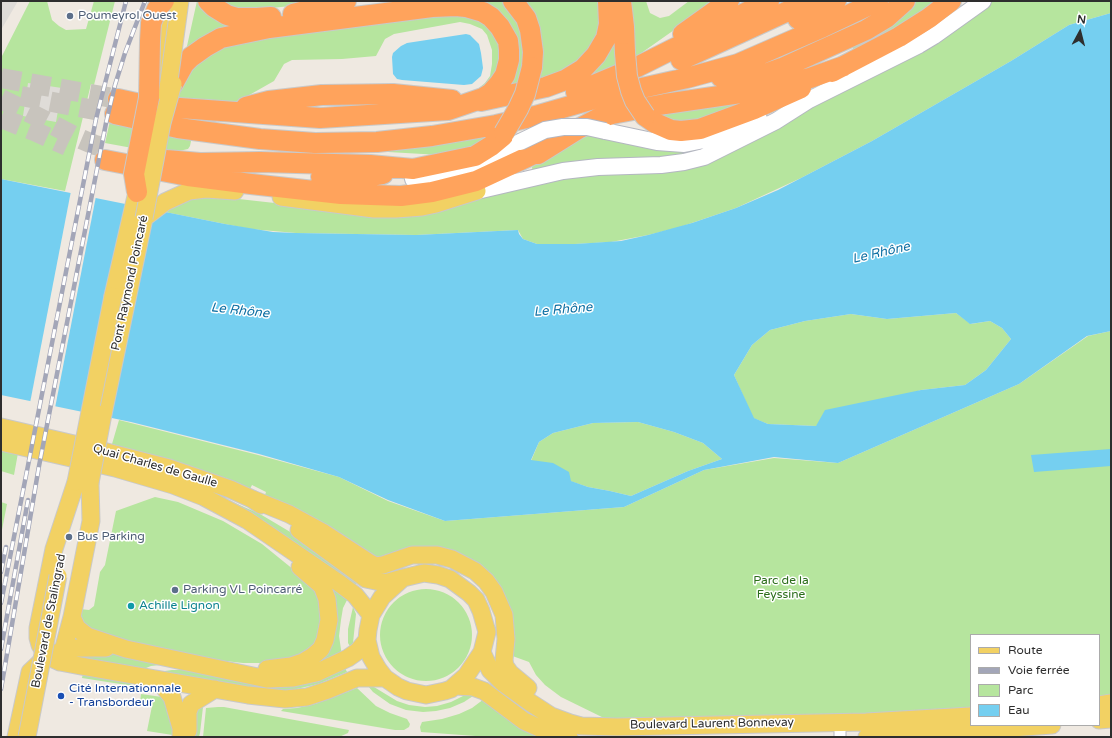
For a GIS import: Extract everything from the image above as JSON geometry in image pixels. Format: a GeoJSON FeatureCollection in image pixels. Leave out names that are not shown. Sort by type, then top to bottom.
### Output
{"type":"FeatureCollection","features":[{"type":"Feature","properties":{"kind":"highway"},"geometry":{"type":"LineString","coordinates":[[137,192],[134,174],[149,98],[150,30],[153,16],[164,1]]}},
{"type":"Feature","properties":{"kind":"highway"},"geometry":{"type":"LineString","coordinates":[[208,1],[214,7],[227,15],[237,18],[257,18],[404,1]]}},
{"type":"Feature","properties":{"kind":"highway"},"geometry":{"type":"LineString","coordinates":[[291,14],[346,1]]}},
{"type":"Feature","properties":{"kind":"highway"},"geometry":{"type":"LineString","coordinates":[[514,1],[526,18],[534,52],[525,94],[518,109],[509,137],[485,158],[467,166],[413,174],[370,165],[268,162],[200,163],[106,154],[188,176],[341,194],[401,196],[422,194],[476,181],[549,148]]}},
{"type":"Feature","properties":{"kind":"highway"},"geometry":{"type":"LineString","coordinates":[[222,112],[321,101],[392,100],[470,102],[496,99],[533,91],[575,75],[590,62],[606,38],[609,24],[608,1]]}},
{"type":"Feature","properties":{"kind":"highway"},"geometry":{"type":"LineString","coordinates":[[620,1],[624,27],[635,66]]}},
{"type":"Feature","properties":{"kind":"highway"},"geometry":{"type":"LineString","coordinates":[[600,97],[635,66],[720,1]]}},
{"type":"Feature","properties":{"kind":"highway"},"geometry":{"type":"LineString","coordinates":[[729,1],[635,66],[627,76],[635,101],[645,116],[655,123],[671,130],[689,131],[700,129],[776,101],[899,37],[929,18],[951,1]]}},
{"type":"Feature","properties":{"kind":"highway"},"geometry":{"type":"LineString","coordinates":[[635,66],[740,1]]}},
{"type":"Feature","properties":{"kind":"highway"},"geometry":{"type":"LineString","coordinates":[[635,66],[748,1]]}},
{"type":"Feature","properties":{"kind":"highway"},"geometry":{"type":"LineString","coordinates":[[768,10],[777,9],[794,1]]}},
{"type":"Feature","properties":{"kind":"highway"},"geometry":{"type":"LineString","coordinates":[[161,95],[209,119],[262,126],[317,130],[406,126],[498,112],[536,104],[594,85],[635,66],[768,10],[810,1]]}},
{"type":"Feature","properties":{"kind":"highway"},"geometry":{"type":"LineString","coordinates":[[734,48],[768,10],[824,1]]}},
{"type":"Feature","properties":{"kind":"highway"},"geometry":{"type":"LineString","coordinates":[[635,66],[671,72],[696,64],[836,1]]}},
{"type":"Feature","properties":{"kind":"highway"},"geometry":{"type":"LineString","coordinates":[[687,78],[848,1]]}},
{"type":"Feature","properties":{"kind":"highway"},"geometry":{"type":"LineString","coordinates":[[687,78],[736,60],[862,1]]}},
{"type":"Feature","properties":{"kind":"highway"},"geometry":{"type":"LineString","coordinates":[[161,95],[191,57],[221,38],[257,30],[432,7],[466,7],[483,12],[496,22],[505,34],[509,50],[508,67],[499,84],[483,98],[448,110],[372,115],[356,112],[222,112],[161,95],[117,107],[178,128],[252,138],[315,143],[342,143],[377,142],[432,136],[496,125],[535,116],[600,97],[687,78],[738,64],[823,28],[878,1]]}},
{"type":"Feature","properties":{"kind":"highway"},"geometry":{"type":"LineString","coordinates":[[687,78],[743,70],[891,1]]}},
{"type":"Feature","properties":{"kind":"highway"},"geometry":{"type":"LineString","coordinates":[[687,78],[734,77],[768,74],[866,30],[886,18],[905,1]]}},
{"type":"Feature","properties":{"kind":"highway"},"geometry":{"type":"LineString","coordinates":[[477,191],[597,119],[612,114],[665,104],[761,90],[810,78],[844,66]]}},
{"type":"Feature","properties":{"kind":"highway"},"geometry":{"type":"LineString","coordinates":[[308,190],[368,188],[448,162],[475,156],[509,137]]}},
{"type":"Feature","properties":{"kind":"highway"},"geometry":{"type":"LineString","coordinates":[[173,160],[221,152],[268,151],[284,158],[448,162]]}},
{"type":"Feature","properties":{"kind":"main road"},"geometry":{"type":"LineString","coordinates":[[161,95],[167,33],[174,1]]}},
{"type":"Feature","properties":{"kind":"main road"},"geometry":{"type":"LineString","coordinates":[[163,62],[180,1]]}},
{"type":"Feature","properties":{"kind":"main road"},"geometry":{"type":"LineString","coordinates":[[162,123],[180,1]]}},
{"type":"Feature","properties":{"kind":"main road"},"geometry":{"type":"LineString","coordinates":[[161,95],[188,1]]}},
{"type":"Feature","properties":{"kind":"main road"},"geometry":{"type":"LineString","coordinates":[[144,218],[165,202],[189,191],[206,189],[374,209],[415,208],[436,204],[477,191],[563,171],[598,167],[661,166],[693,160],[704,157],[735,142],[776,121],[809,100],[919,45],[983,1]]}},
{"type":"Feature","properties":{"kind":"main road","name":"Pont Raymond Poincaré"},"geometry":{"type":"LineString","coordinates":[[83,482],[113,296],[161,95]]}},
{"type":"Feature","properties":{"kind":"main road","name":"Pont Raymond Poincaré"},"geometry":{"type":"LineString","coordinates":[[83,482],[125,306],[144,218],[162,123],[161,95]]}},
{"type":"Feature","properties":{"kind":"main road"},"geometry":{"type":"LineString","coordinates":[[509,137],[563,127],[587,127],[665,144],[692,143],[730,131],[809,100]]}},
{"type":"Feature","properties":{"kind":"main road","name":"Quai Charles de Gaulle"},"geometry":{"type":"LineString","coordinates":[[1,427],[169,468],[203,479],[252,499],[311,538],[366,579],[385,583],[403,578]]}},
{"type":"Feature","properties":{"kind":"main road","name":"Quai Charles de Gaulle"},"geometry":{"type":"LineString","coordinates":[[1,442],[115,468],[173,484],[204,497],[247,520],[339,583],[355,596],[371,615]]}},
{"type":"Feature","properties":{"kind":"main road"},"geometry":{"type":"LineString","coordinates":[[83,482],[54,550],[38,628],[38,638],[41,648],[56,656],[158,680],[248,695],[285,699],[307,697],[358,678],[385,678]]}},
{"type":"Feature","properties":{"kind":"main road"},"geometry":{"type":"LineString","coordinates":[[56,656],[73,611],[91,521],[83,482]]}},
{"type":"Feature","properties":{"kind":"main road","name":"Boulevard de Stalingrad"},"geometry":{"type":"LineString","coordinates":[[26,737],[83,482]]}},
{"type":"Feature","properties":{"kind":"main road","name":"Boulevard de Stalingrad"},"geometry":{"type":"LineString","coordinates":[[35,737],[68,578],[83,482]]}},
{"type":"Feature","properties":{"kind":"main road"},"geometry":{"type":"LineString","coordinates":[[252,499],[288,514],[324,533],[376,566],[412,556],[436,555],[452,559],[475,571],[486,581],[494,592],[504,615],[506,640],[504,660],[505,666],[510,673],[536,695],[572,716],[617,727]]}},
{"type":"Feature","properties":{"kind":"main road"},"geometry":{"type":"LineString","coordinates":[[214,667],[249,669],[291,666],[303,662],[321,649],[325,640],[329,620],[329,608],[322,586],[295,562],[278,541]]}},
{"type":"Feature","properties":{"kind":"main road"},"geometry":{"type":"LineString","coordinates":[[424,573],[450,579],[476,600],[485,622],[487,632],[482,652],[466,676],[455,686],[445,691],[433,694],[417,694],[398,687],[385,678],[371,657],[367,640],[371,615],[382,597],[392,586],[403,578],[424,573]]}},
{"type":"Feature","properties":{"kind":"main road"},"geometry":{"type":"LineString","coordinates":[[73,611],[77,628],[87,636],[126,649],[267,678],[293,678],[316,673],[348,658],[358,651],[367,640]]}},
{"type":"Feature","properties":{"kind":"main road"},"geometry":{"type":"LineString","coordinates":[[16,737],[30,672],[56,656],[84,648],[126,649]]}},
{"type":"Feature","properties":{"kind":"main road","name":"Boulevard Laurent Bonnevay"},"geometry":{"type":"LineString","coordinates":[[482,652],[490,670],[496,676],[551,716],[581,726],[840,729],[912,720],[970,716]]}},
{"type":"Feature","properties":{"kind":"main road"},"geometry":{"type":"LineString","coordinates":[[158,680],[172,696],[181,728],[181,737]]}},
{"type":"Feature","properties":{"kind":"main road"},"geometry":{"type":"LineString","coordinates":[[455,686],[473,687],[484,691],[524,721],[546,731],[569,737]]}},
{"type":"Feature","properties":{"kind":"main road"},"geometry":{"type":"LineString","coordinates":[[188,737],[188,712],[191,704],[216,689]]}},
{"type":"Feature","properties":{"kind":"main road"},"geometry":{"type":"LineString","coordinates":[[1100,705],[1111,703]]}},
{"type":"Feature","properties":{"kind":"main road"},"geometry":{"type":"LineString","coordinates":[[1100,720],[1111,719]]}},
{"type":"Feature","properties":{"kind":"main road"},"geometry":{"type":"LineString","coordinates":[[867,737],[1039,726]]}},
{"type":"Feature","properties":{"kind":"green space"},"geometry":{"type":"Polygon","coordinates":[[[30,1],[47,1],[52,20],[66,30],[86,29],[94,1],[115,1],[94,85],[91,84],[65,191],[1,179],[1,53],[2,56],[30,1]]]}},
{"type":"Feature","properties":{"kind":"green space"},"geometry":{"type":"Polygon","coordinates":[[[197,1],[203,1],[239,25],[185,55],[197,1]]]}},
{"type":"Feature","properties":{"kind":"green space"},"geometry":{"type":"Polygon","coordinates":[[[220,1],[322,1],[301,5],[241,11],[220,1]]]}},
{"type":"Feature","properties":{"kind":"green space"},"geometry":{"type":"Polygon","coordinates":[[[460,1],[504,1],[514,12],[526,46],[520,90],[497,94],[514,46],[460,1]]]}},
{"type":"Feature","properties":{"kind":"green space"},"geometry":{"type":"Polygon","coordinates":[[[522,1],[605,1],[606,7],[590,55],[537,85],[522,1]]]}},
{"type":"Feature","properties":{"kind":"green space"},"geometry":{"type":"Polygon","coordinates":[[[624,1],[646,1],[650,13],[660,18],[669,16],[689,1],[710,1],[684,23],[630,61],[624,1]]]}},
{"type":"Feature","properties":{"kind":"green space"},"geometry":{"type":"Polygon","coordinates":[[[915,1],[939,1],[920,14],[854,50],[849,43],[915,1]]]}},
{"type":"Feature","properties":{"kind":"green space"},"geometry":{"type":"Polygon","coordinates":[[[990,1],[1111,1],[1111,13],[1069,25],[1011,61],[872,141],[801,178],[736,208],[677,228],[611,242],[537,244],[523,239],[518,230],[416,235],[296,233],[250,229],[165,212],[175,205],[196,197],[212,196],[382,215],[474,199],[565,174],[672,168],[990,1]]]}},
{"type":"Feature","properties":{"kind":"green space"},"geometry":{"type":"Polygon","coordinates":[[[443,11],[477,15],[503,42],[499,76],[474,92],[485,83],[490,76],[492,50],[487,35],[482,29],[460,22],[394,34],[385,39],[376,56],[342,59],[292,60],[284,64],[274,81],[237,102],[177,101],[185,74],[221,43],[443,11]]]}},
{"type":"Feature","properties":{"kind":"green space"},"geometry":{"type":"Polygon","coordinates":[[[612,28],[621,66],[567,85],[612,28]]]}},
{"type":"Feature","properties":{"kind":"green space"},"geometry":{"type":"Polygon","coordinates":[[[789,88],[688,126],[651,114],[789,88]]]}},
{"type":"Feature","properties":{"kind":"green space"},"geometry":{"type":"Polygon","coordinates":[[[110,121],[192,136],[190,146],[188,149],[165,154],[105,143],[110,121]]]}},
{"type":"Feature","properties":{"kind":"green space"},"geometry":{"type":"Polygon","coordinates":[[[588,132],[732,135],[707,152],[533,174],[532,167],[588,132]]]}},
{"type":"Feature","properties":{"kind":"green space"},"geometry":{"type":"Polygon","coordinates":[[[497,133],[458,156],[388,152],[388,151],[497,133]]]}},
{"type":"Feature","properties":{"kind":"green space"},"geometry":{"type":"Polygon","coordinates":[[[956,313],[971,324],[990,321],[1002,328],[1011,339],[986,370],[965,385],[921,390],[816,426],[768,424],[753,418],[734,375],[752,345],[770,330],[805,321],[851,314],[887,319],[956,313]]]}},
{"type":"Feature","properties":{"kind":"green space","name":"Parc de la Feyssine"},"geometry":{"type":"Polygon","coordinates":[[[1111,331],[1111,699],[1100,700],[1100,634],[970,634],[970,711],[608,720],[561,697],[545,685],[536,675],[529,662],[507,654],[509,629],[464,561],[385,561],[264,498],[266,492],[252,485],[249,491],[172,463],[112,444],[119,420],[339,477],[388,501],[445,521],[624,507],[704,470],[774,458],[838,463],[1019,384],[1088,336],[1111,331]]]}},
{"type":"Feature","properties":{"kind":"green space"},"geometry":{"type":"Polygon","coordinates":[[[638,422],[674,432],[703,443],[722,459],[688,471],[631,496],[588,487],[570,481],[531,461],[539,442],[553,433],[593,423],[638,422]]]}},
{"type":"Feature","properties":{"kind":"green space"},"geometry":{"type":"Polygon","coordinates":[[[1,450],[18,453],[14,475],[1,471],[1,450]]]}},
{"type":"Feature","properties":{"kind":"green space"},"geometry":{"type":"Polygon","coordinates":[[[219,496],[260,514],[297,536],[358,581],[354,586],[298,545],[257,518],[219,496]]]}},
{"type":"Feature","properties":{"kind":"green space"},"geometry":{"type":"Polygon","coordinates":[[[155,497],[178,502],[223,521],[262,544],[310,583],[318,591],[323,606],[316,644],[301,656],[268,663],[243,663],[217,660],[104,636],[87,629],[81,618],[80,609],[89,610],[94,606],[100,572],[105,565],[116,511],[155,497]]]}},
{"type":"Feature","properties":{"kind":"green space"},"geometry":{"type":"Polygon","coordinates":[[[1,502],[7,504],[1,535],[1,502]]]}},
{"type":"Feature","properties":{"kind":"green space"},"geometry":{"type":"Polygon","coordinates":[[[323,581],[348,598],[343,608],[339,636],[342,656],[314,664],[323,656],[323,581]]]}},
{"type":"Feature","properties":{"kind":"green space"},"geometry":{"type":"Polygon","coordinates":[[[426,589],[444,592],[459,602],[469,617],[472,635],[469,653],[459,668],[444,678],[426,681],[408,678],[393,668],[383,653],[380,635],[383,617],[393,602],[408,592],[426,589]]]}},
{"type":"Feature","properties":{"kind":"green space"},"geometry":{"type":"Polygon","coordinates":[[[353,607],[356,614],[353,643],[351,648],[348,643],[348,629],[353,607]]]}},
{"type":"Feature","properties":{"kind":"green space"},"geometry":{"type":"Polygon","coordinates":[[[87,651],[101,651],[162,664],[141,670],[86,661],[87,651]]]}},
{"type":"Feature","properties":{"kind":"green space"},"geometry":{"type":"Polygon","coordinates":[[[344,666],[347,672],[318,684],[288,691],[271,691],[158,672],[191,670],[226,678],[344,666]]]}},
{"type":"Feature","properties":{"kind":"green space"},"geometry":{"type":"Polygon","coordinates":[[[83,673],[131,682],[133,686],[82,678],[83,673]]]}},
{"type":"Feature","properties":{"kind":"green space"},"geometry":{"type":"Polygon","coordinates":[[[368,686],[374,687],[397,701],[409,705],[425,707],[437,706],[451,702],[465,695],[473,696],[450,708],[423,712],[406,710],[390,704],[373,692],[368,686]]]}},
{"type":"Feature","properties":{"kind":"green space"},"geometry":{"type":"Polygon","coordinates":[[[357,688],[376,706],[407,719],[410,724],[409,727],[404,730],[395,730],[281,711],[283,709],[315,704],[357,688]]]}},
{"type":"Feature","properties":{"kind":"green space"},"geometry":{"type":"Polygon","coordinates":[[[141,694],[169,698],[179,736],[147,731],[152,706],[140,703],[141,694]]]}},
{"type":"Feature","properties":{"kind":"green space"},"geometry":{"type":"Polygon","coordinates":[[[484,699],[544,737],[489,737],[421,732],[420,727],[422,722],[442,719],[459,714],[472,708],[484,699]]]}},
{"type":"Feature","properties":{"kind":"green space"},"geometry":{"type":"Polygon","coordinates":[[[198,703],[203,707],[200,733],[199,737],[191,737],[198,703]]]}},
{"type":"Feature","properties":{"kind":"green space"},"geometry":{"type":"Polygon","coordinates":[[[218,707],[349,730],[348,733],[339,737],[203,737],[206,708],[218,707]]]}},
{"type":"Feature","properties":{"kind":"shaded area"},"geometry":{"type":"Polygon","coordinates":[[[1,1],[18,1],[1,30],[1,1]]]}},
{"type":"Feature","properties":{"kind":"shaded area"},"geometry":{"type":"Polygon","coordinates":[[[28,83],[62,88],[56,122],[23,116],[28,83]]]}},
{"type":"Feature","properties":{"kind":"water","name":"Le Rhône"},"geometry":{"type":"Polygon","coordinates":[[[1111,13],[1111,331],[1087,336],[1019,384],[838,463],[774,457],[704,470],[624,507],[445,521],[388,500],[339,477],[259,454],[131,422],[1,395],[1,179],[225,224],[273,232],[416,235],[518,230],[523,239],[537,244],[575,244],[621,241],[692,223],[736,208],[778,190],[872,141],[1011,61],[1069,25],[1111,13]],[[956,313],[887,319],[851,314],[805,321],[770,330],[752,345],[734,375],[754,418],[768,424],[816,426],[825,410],[921,390],[965,385],[986,370],[1011,339],[1002,328],[990,321],[970,324],[956,313]],[[638,422],[593,423],[553,433],[539,442],[531,460],[553,463],[569,472],[571,481],[588,487],[631,496],[688,471],[722,459],[703,443],[674,432],[638,422]]]}},
{"type":"Feature","properties":{"kind":"water"},"geometry":{"type":"Polygon","coordinates":[[[466,34],[470,35],[479,44],[483,68],[481,76],[472,84],[464,85],[402,80],[397,79],[393,74],[393,53],[401,46],[407,43],[466,34]]]}},
{"type":"Feature","properties":{"kind":"water"},"geometry":{"type":"Polygon","coordinates":[[[1111,449],[1111,466],[1034,472],[1031,455],[1111,449]]]}},
{"type":"Feature","properties":{"kind":"pier"},"geometry":{"type":"Polygon","coordinates":[[[71,191],[96,196],[55,408],[30,403],[71,191]]]}},
{"type":"Feature","properties":{"kind":"tunnel"},"geometry":{"type":"LineString","coordinates":[[1,78],[118,99]]}},
{"type":"Feature","properties":{"kind":"tunnel"},"geometry":{"type":"LineString","coordinates":[[21,96],[115,114]]}},
{"type":"Feature","properties":{"kind":"tunnel"},"geometry":{"type":"LineString","coordinates":[[1,99],[76,137],[107,148]]}},
{"type":"Feature","properties":{"kind":"tunnel"},"geometry":{"type":"LineString","coordinates":[[1,118],[67,146]]}},
{"type":"Feature","properties":{"kind":"railway"},"geometry":{"type":"LineString","coordinates":[[1,603],[96,119],[126,1]]}},
{"type":"Feature","properties":{"kind":"railway"},"geometry":{"type":"LineString","coordinates":[[1,689],[39,466],[106,123],[115,85],[125,53],[145,1]]}},
{"type":"Feature","properties":{"kind":"railway"},"geometry":{"type":"LineString","coordinates":[[1,649],[28,500]]}},
{"type":"Feature","properties":{"kind":"railway"},"geometry":{"type":"LineString","coordinates":[[1,572],[6,547]]}},
{"type":"Feature","properties":{"kind":"place","name":"Poumeyrol Ouest"},"geometry":{"type":"Point","coordinates":[70,16]}},
{"type":"Feature","properties":{"kind":"place","name":"Bus Parking"},"geometry":{"type":"Point","coordinates":[69,537]}},
{"type":"Feature","properties":{"kind":"place","name":"Parking VL Poincarré"},"geometry":{"type":"Point","coordinates":[175,590]}},
{"type":"Feature","properties":{"kind":"place","name":"Achille Lignon"},"geometry":{"type":"Point","coordinates":[131,606]}},
{"type":"Feature","properties":{"kind":"place","name":"Cité Internationnale - Transbordeur"},"geometry":{"type":"Point","coordinates":[61,696]}}]}
